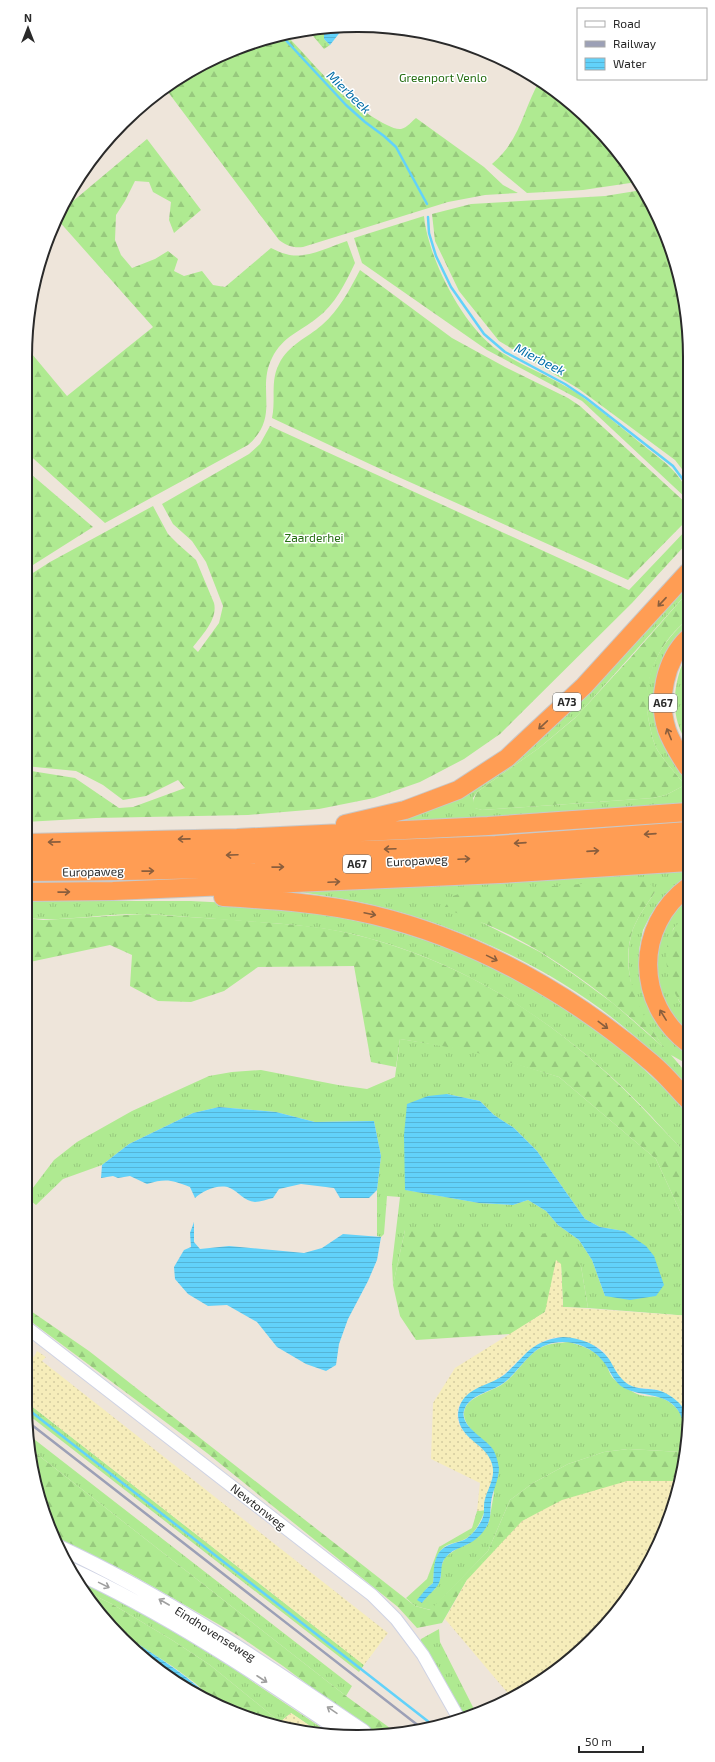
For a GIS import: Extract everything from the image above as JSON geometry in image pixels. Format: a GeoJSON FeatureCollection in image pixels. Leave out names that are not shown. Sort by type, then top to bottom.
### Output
{"type":"FeatureCollection","features":[{"type":"Feature","properties":{"kind":"highway","name":"A73"},"geometry":{"type":"LineString","coordinates":[[237,838],[352,824],[405,810],[458,790],[507,758],[584,686],[683,577]]}},
{"type":"Feature","properties":{"kind":"highway","name":"A67"},"geometry":{"type":"LineString","coordinates":[[683,644],[676,653],[665,682],[663,705],[667,729],[676,750],[683,760]]}},
{"type":"Feature","properties":{"kind":"highway"},"geometry":{"type":"LineString","coordinates":[[32,843],[237,838],[488,826],[683,812]]}},
{"type":"Feature","properties":{"kind":"highway","name":"Europaweg"},"geometry":{"type":"LineString","coordinates":[[32,859],[182,857],[496,845],[683,831]]}},
{"type":"Feature","properties":{"kind":"highway","name":"Europaweg"},"geometry":{"type":"LineString","coordinates":[[32,872],[306,867],[495,858],[683,844]]}},
{"type":"Feature","properties":{"kind":"highway","name":"A67"},"geometry":{"type":"LineString","coordinates":[[32,892],[113,891],[500,874],[683,862]]}},
{"type":"Feature","properties":{"kind":"highway","name":"A67"},"geometry":{"type":"LineString","coordinates":[[113,891],[290,900],[373,915],[439,936],[483,954],[521,972],[578,1006],[654,1065],[683,1095]]}},
{"type":"Feature","properties":{"kind":"highway"},"geometry":{"type":"LineString","coordinates":[[683,891],[671,901],[660,918],[651,939],[648,962],[651,988],[660,1010],[673,1030],[683,1039]]}},
{"type":"Feature","properties":{"kind":"main road","name":"Eindhovenseweg"},"geometry":{"type":"LineString","coordinates":[[68,1551],[114,1573],[180,1611],[361,1730]]}},
{"type":"Feature","properties":{"kind":"main road","name":"Eindhovenseweg"},"geometry":{"type":"LineString","coordinates":[[80,1574],[108,1587],[173,1623],[338,1729]]}},
{"type":"Feature","properties":{"kind":"street","name":"Newtonweg"},"geometry":{"type":"LineString","coordinates":[[32,1331],[372,1595],[396,1619],[423,1655],[457,1715]]}},
{"type":"Feature","properties":{"kind":"green space"},"geometry":{"type":"Polygon","coordinates":[[[324,34],[324,39],[330,45],[324,49],[313,35],[324,34]]]}},
{"type":"Feature","properties":{"kind":"green space"},"geometry":{"type":"Polygon","coordinates":[[[290,39],[336,88],[362,110],[388,126],[401,129],[416,118],[484,167],[503,185],[518,193],[485,195],[448,202],[303,247],[293,247],[279,240],[168,93],[195,76],[233,57],[253,49],[290,39]]]}},
{"type":"Feature","properties":{"kind":"green space"},"geometry":{"type":"Polygon","coordinates":[[[537,86],[556,99],[588,127],[616,159],[632,183],[583,190],[527,193],[492,164],[510,144],[516,134],[537,86]]]}},
{"type":"Feature","properties":{"kind":"green space"},"geometry":{"type":"Polygon","coordinates":[[[147,139],[201,210],[174,233],[169,220],[171,202],[153,192],[149,182],[135,181],[116,215],[115,240],[121,255],[132,268],[155,259],[168,251],[178,259],[174,271],[184,276],[202,271],[213,285],[225,287],[271,248],[286,254],[301,255],[317,252],[347,241],[355,263],[344,285],[329,307],[311,323],[287,339],[276,351],[268,370],[266,381],[266,413],[263,424],[258,434],[248,445],[105,523],[32,457],[32,354],[67,396],[153,327],[61,224],[73,201],[147,139]]]}},
{"type":"Feature","properties":{"kind":"green space"},"geometry":{"type":"Polygon","coordinates":[[[636,191],[658,233],[672,273],[677,294],[682,336],[683,470],[675,460],[579,389],[499,341],[459,291],[435,241],[432,214],[471,204],[605,196],[636,191]]]}},
{"type":"Feature","properties":{"kind":"green space"},"geometry":{"type":"Polygon","coordinates":[[[424,216],[432,251],[440,271],[461,309],[473,326],[499,351],[558,382],[598,408],[663,461],[678,476],[683,484],[683,495],[582,401],[487,350],[362,263],[354,238],[424,216]]]}},
{"type":"Feature","properties":{"kind":"green space"},"geometry":{"type":"Polygon","coordinates":[[[360,270],[452,338],[505,367],[568,398],[580,406],[683,500],[683,524],[628,580],[374,466],[272,418],[276,370],[283,357],[293,347],[322,325],[339,307],[360,270]]]}},
{"type":"Feature","properties":{"kind":"green space","name":"Zaarderhei"},"geometry":{"type":"Polygon","coordinates":[[[270,426],[629,590],[683,533],[683,547],[632,603],[500,734],[464,759],[420,782],[374,798],[319,809],[248,815],[96,818],[32,822],[32,771],[75,778],[119,808],[133,807],[185,788],[178,780],[146,796],[123,800],[103,785],[76,771],[32,767],[32,574],[50,562],[153,506],[168,534],[196,560],[214,603],[214,615],[205,632],[193,647],[198,652],[219,623],[223,606],[206,562],[192,541],[173,524],[162,504],[249,454],[260,444],[270,426]]]}},
{"type":"Feature","properties":{"kind":"green space"},"geometry":{"type":"Polygon","coordinates":[[[32,475],[93,527],[32,566],[32,475]]]}},
{"type":"Feature","properties":{"kind":"green space"},"geometry":{"type":"Polygon","coordinates":[[[683,585],[683,598],[577,716],[539,748],[477,792],[473,798],[475,808],[482,810],[653,798],[666,795],[683,786],[683,804],[374,826],[458,796],[683,585]]]}},
{"type":"Feature","properties":{"kind":"green space"},"geometry":{"type":"Polygon","coordinates":[[[683,598],[683,624],[668,640],[654,665],[647,693],[647,707],[653,741],[656,748],[683,783],[683,786],[666,795],[653,798],[482,810],[474,808],[473,801],[477,792],[539,748],[575,718],[683,598]]]}},
{"type":"Feature","properties":{"kind":"green space"},"geometry":{"type":"Polygon","coordinates":[[[683,624],[683,643],[658,686],[683,757],[683,783],[664,760],[652,737],[647,707],[647,692],[649,678],[660,652],[677,629],[683,624]]]}},
{"type":"Feature","properties":{"kind":"green space"},"geometry":{"type":"Polygon","coordinates":[[[683,662],[683,735],[677,722],[675,710],[676,686],[683,662]]]}},
{"type":"Feature","properties":{"kind":"green space"},"geometry":{"type":"Polygon","coordinates":[[[683,868],[683,880],[673,887],[659,902],[643,930],[639,950],[639,969],[643,991],[683,1041],[683,1062],[671,1055],[683,1069],[683,1086],[671,1071],[629,1031],[562,983],[525,962],[448,928],[369,904],[286,890],[683,868]],[[655,892],[481,922],[540,952],[573,974],[614,1004],[664,1048],[642,1015],[634,995],[629,973],[628,961],[630,939],[640,914],[655,892]]]}},
{"type":"Feature","properties":{"kind":"green space"},"geometry":{"type":"Polygon","coordinates":[[[641,880],[650,884],[655,892],[640,914],[633,929],[629,945],[628,962],[630,977],[640,1008],[666,1050],[631,1018],[593,988],[533,947],[504,932],[444,908],[453,896],[464,892],[641,880]]]}},
{"type":"Feature","properties":{"kind":"green space"},"geometry":{"type":"Polygon","coordinates":[[[32,901],[191,901],[250,904],[316,913],[377,925],[462,952],[555,999],[621,1048],[683,1107],[683,1151],[620,1085],[551,1027],[514,1002],[475,980],[434,961],[392,945],[333,930],[274,923],[144,914],[32,918],[32,901]]]}},
{"type":"Feature","properties":{"kind":"green space"},"geometry":{"type":"Polygon","coordinates":[[[683,903],[683,920],[673,929],[668,972],[679,1001],[683,1006],[683,1028],[666,1007],[656,974],[660,939],[673,912],[683,903]]]}},
{"type":"Feature","properties":{"kind":"green space"},"geometry":{"type":"Polygon","coordinates":[[[143,914],[300,925],[348,933],[392,945],[435,961],[475,980],[513,1002],[550,1027],[585,1054],[619,1084],[683,1151],[683,1218],[656,1159],[559,1077],[471,1051],[400,1039],[396,1067],[371,1062],[354,966],[258,967],[224,991],[191,1002],[158,1001],[130,986],[132,955],[110,945],[32,962],[32,919],[43,920],[143,914]]]}},
{"type":"Feature","properties":{"kind":"green space"},"geometry":{"type":"Polygon","coordinates":[[[683,920],[683,1006],[676,996],[668,974],[666,962],[666,951],[669,940],[674,928],[683,920]]]}},
{"type":"Feature","properties":{"kind":"green space"},"geometry":{"type":"Polygon","coordinates":[[[400,1039],[471,1050],[559,1077],[656,1159],[683,1218],[683,1315],[588,1308],[581,1266],[497,1230],[405,1230],[393,1285],[392,1264],[400,1197],[387,1196],[384,1234],[381,1237],[377,1236],[377,1190],[381,1156],[374,1121],[315,1122],[276,1112],[219,1107],[193,1113],[129,1144],[102,1165],[63,1179],[36,1205],[32,1202],[32,1189],[54,1160],[77,1142],[132,1111],[209,1076],[232,1072],[261,1070],[367,1089],[395,1077],[400,1039]],[[447,1094],[406,1175],[406,1190],[479,1203],[513,1205],[528,1200],[546,1211],[558,1225],[579,1240],[592,1260],[605,1296],[624,1231],[600,1227],[585,1219],[537,1151],[514,1128],[494,1115],[480,1101],[447,1094]]]}},
{"type":"Feature","properties":{"kind":"green space"},"geometry":{"type":"Polygon","coordinates":[[[405,1230],[497,1230],[563,1235],[581,1266],[588,1308],[563,1307],[561,1264],[545,1312],[511,1334],[416,1340],[400,1316],[393,1285],[405,1230]]]}},
{"type":"Feature","properties":{"kind":"green space"},"geometry":{"type":"Polygon","coordinates":[[[32,1312],[89,1351],[415,1606],[430,1610],[488,1551],[510,1500],[533,1483],[568,1464],[604,1452],[628,1449],[679,1452],[674,1481],[627,1481],[467,1580],[442,1623],[417,1628],[398,1607],[207,1453],[32,1322],[32,1312]]]}},
{"type":"Feature","properties":{"kind":"green space"},"geometry":{"type":"Polygon","coordinates":[[[569,1342],[584,1347],[598,1355],[606,1365],[612,1377],[626,1388],[640,1395],[661,1398],[671,1403],[681,1414],[682,1418],[679,1452],[628,1449],[604,1452],[568,1464],[533,1483],[510,1500],[488,1551],[431,1610],[415,1606],[406,1598],[427,1579],[439,1547],[472,1528],[477,1511],[485,1510],[471,1535],[463,1540],[447,1545],[440,1551],[435,1564],[433,1583],[426,1589],[422,1603],[429,1593],[435,1589],[441,1577],[441,1567],[445,1557],[458,1548],[468,1544],[485,1529],[489,1522],[494,1493],[492,1448],[470,1428],[464,1413],[466,1407],[474,1398],[499,1386],[509,1379],[536,1350],[555,1343],[569,1342]]]}},
{"type":"Feature","properties":{"kind":"green space"},"geometry":{"type":"Polygon","coordinates":[[[32,1407],[364,1665],[359,1672],[33,1418],[32,1407]]]}},
{"type":"Feature","properties":{"kind":"green space"},"geometry":{"type":"Polygon","coordinates":[[[34,1439],[352,1686],[346,1696],[36,1453],[34,1439]]]}},
{"type":"Feature","properties":{"kind":"green space"},"geometry":{"type":"Polygon","coordinates":[[[36,1453],[346,1696],[390,1728],[368,1730],[283,1666],[239,1636],[127,1572],[64,1543],[49,1509],[38,1468],[36,1453]]]}},
{"type":"Feature","properties":{"kind":"green space"},"geometry":{"type":"Polygon","coordinates":[[[85,1582],[220,1657],[250,1680],[321,1728],[311,1726],[291,1713],[281,1721],[278,1720],[210,1665],[112,1604],[94,1595],[85,1582]]]}},
{"type":"Feature","properties":{"kind":"green space"},"geometry":{"type":"Polygon","coordinates":[[[94,1595],[112,1604],[172,1640],[210,1665],[278,1720],[253,1713],[214,1696],[203,1690],[172,1666],[135,1642],[127,1635],[94,1595]]]}},
{"type":"Feature","properties":{"kind":"green space"},"geometry":{"type":"Polygon","coordinates":[[[439,1629],[440,1642],[474,1708],[463,1713],[420,1641],[439,1629]]]}},
{"type":"Feature","properties":{"kind":"sand"},"geometry":{"type":"Polygon","coordinates":[[[556,1260],[561,1264],[563,1307],[683,1316],[683,1407],[663,1392],[654,1389],[634,1387],[626,1383],[618,1375],[606,1355],[598,1347],[565,1337],[553,1338],[544,1341],[535,1346],[498,1379],[475,1391],[460,1403],[458,1409],[458,1419],[460,1427],[465,1434],[485,1451],[493,1466],[485,1510],[477,1511],[480,1483],[431,1459],[433,1403],[455,1368],[545,1312],[556,1260]]]}},
{"type":"Feature","properties":{"kind":"sand"},"geometry":{"type":"Polygon","coordinates":[[[37,1351],[46,1357],[42,1361],[388,1633],[364,1665],[32,1407],[32,1355],[34,1357],[37,1351]]]}},
{"type":"Feature","properties":{"kind":"sand"},"geometry":{"type":"Polygon","coordinates":[[[627,1481],[674,1481],[666,1509],[649,1548],[639,1567],[616,1603],[588,1635],[556,1663],[507,1693],[445,1619],[467,1580],[522,1521],[562,1500],[627,1481]]]}},
{"type":"Feature","properties":{"kind":"sand"},"geometry":{"type":"Polygon","coordinates":[[[291,1713],[311,1726],[294,1724],[281,1721],[291,1713]]]}},
{"type":"Feature","properties":{"kind":"water"},"geometry":{"type":"Polygon","coordinates":[[[340,33],[330,45],[324,39],[324,34],[340,33]]]}},
{"type":"Feature","properties":{"kind":"water"},"geometry":{"type":"Polygon","coordinates":[[[447,1094],[480,1101],[494,1115],[514,1128],[537,1151],[585,1219],[600,1227],[624,1231],[646,1246],[654,1256],[664,1285],[656,1296],[630,1300],[605,1296],[592,1260],[579,1240],[558,1225],[546,1211],[528,1200],[513,1205],[479,1203],[405,1190],[404,1135],[407,1104],[428,1096],[447,1094]]]}},
{"type":"Feature","properties":{"kind":"water"},"geometry":{"type":"Polygon","coordinates":[[[219,1107],[276,1112],[315,1122],[374,1121],[381,1156],[377,1190],[369,1198],[340,1198],[334,1188],[301,1184],[279,1189],[273,1198],[255,1202],[248,1200],[230,1188],[221,1186],[211,1188],[195,1198],[190,1187],[173,1181],[164,1180],[147,1184],[130,1176],[101,1178],[102,1165],[129,1144],[193,1113],[219,1107]]]}},
{"type":"Feature","properties":{"kind":"water"},"geometry":{"type":"Polygon","coordinates":[[[194,1222],[194,1242],[200,1249],[229,1246],[304,1253],[322,1248],[343,1234],[381,1237],[377,1260],[348,1319],[339,1344],[336,1365],[326,1371],[306,1364],[277,1347],[257,1322],[227,1305],[208,1306],[188,1294],[175,1279],[174,1267],[184,1250],[191,1247],[190,1233],[194,1222]]]}},
{"type":"Feature","properties":{"kind":"water"},"geometry":{"type":"Polygon","coordinates":[[[563,1337],[583,1340],[600,1349],[609,1359],[620,1377],[629,1385],[636,1388],[657,1390],[676,1400],[683,1408],[682,1419],[677,1409],[666,1400],[624,1388],[614,1379],[602,1360],[587,1348],[578,1344],[558,1342],[540,1348],[528,1357],[505,1382],[472,1399],[465,1408],[465,1420],[468,1425],[492,1448],[498,1463],[499,1473],[492,1499],[490,1519],[486,1528],[479,1536],[473,1541],[453,1551],[446,1557],[442,1566],[439,1583],[422,1603],[417,1600],[433,1583],[434,1564],[440,1551],[446,1546],[467,1538],[473,1533],[480,1523],[484,1515],[485,1499],[493,1473],[492,1464],[485,1451],[463,1431],[458,1416],[460,1406],[469,1393],[504,1375],[530,1350],[543,1342],[563,1337]]]}},
{"type":"Feature","properties":{"kind":"water"},"geometry":{"type":"Polygon","coordinates":[[[136,1643],[176,1669],[200,1689],[159,1663],[136,1643]]]}},
{"type":"Feature","properties":{"kind":"waterway","name":"Mierbeek"},"geometry":{"type":"LineString","coordinates":[[286,40],[346,105],[396,147],[427,204]]}},
{"type":"Feature","properties":{"kind":"waterway","name":"Mierbeek"},"geometry":{"type":"LineString","coordinates":[[428,217],[429,233],[436,256],[451,287],[484,334],[505,352],[565,384],[586,398],[673,466],[683,480]]}},
{"type":"Feature","properties":{"kind":"waterway"},"geometry":{"type":"LineString","coordinates":[[32,1413],[429,1722]]}},
{"type":"Feature","properties":{"kind":"railway"},"geometry":{"type":"LineString","coordinates":[[33,1426],[417,1725]]}},
{"type":"Feature","properties":{"kind":"park label","name":"Greenport Venlo"},"geometry":{"type":"Point","coordinates":[443,78]}}]}
